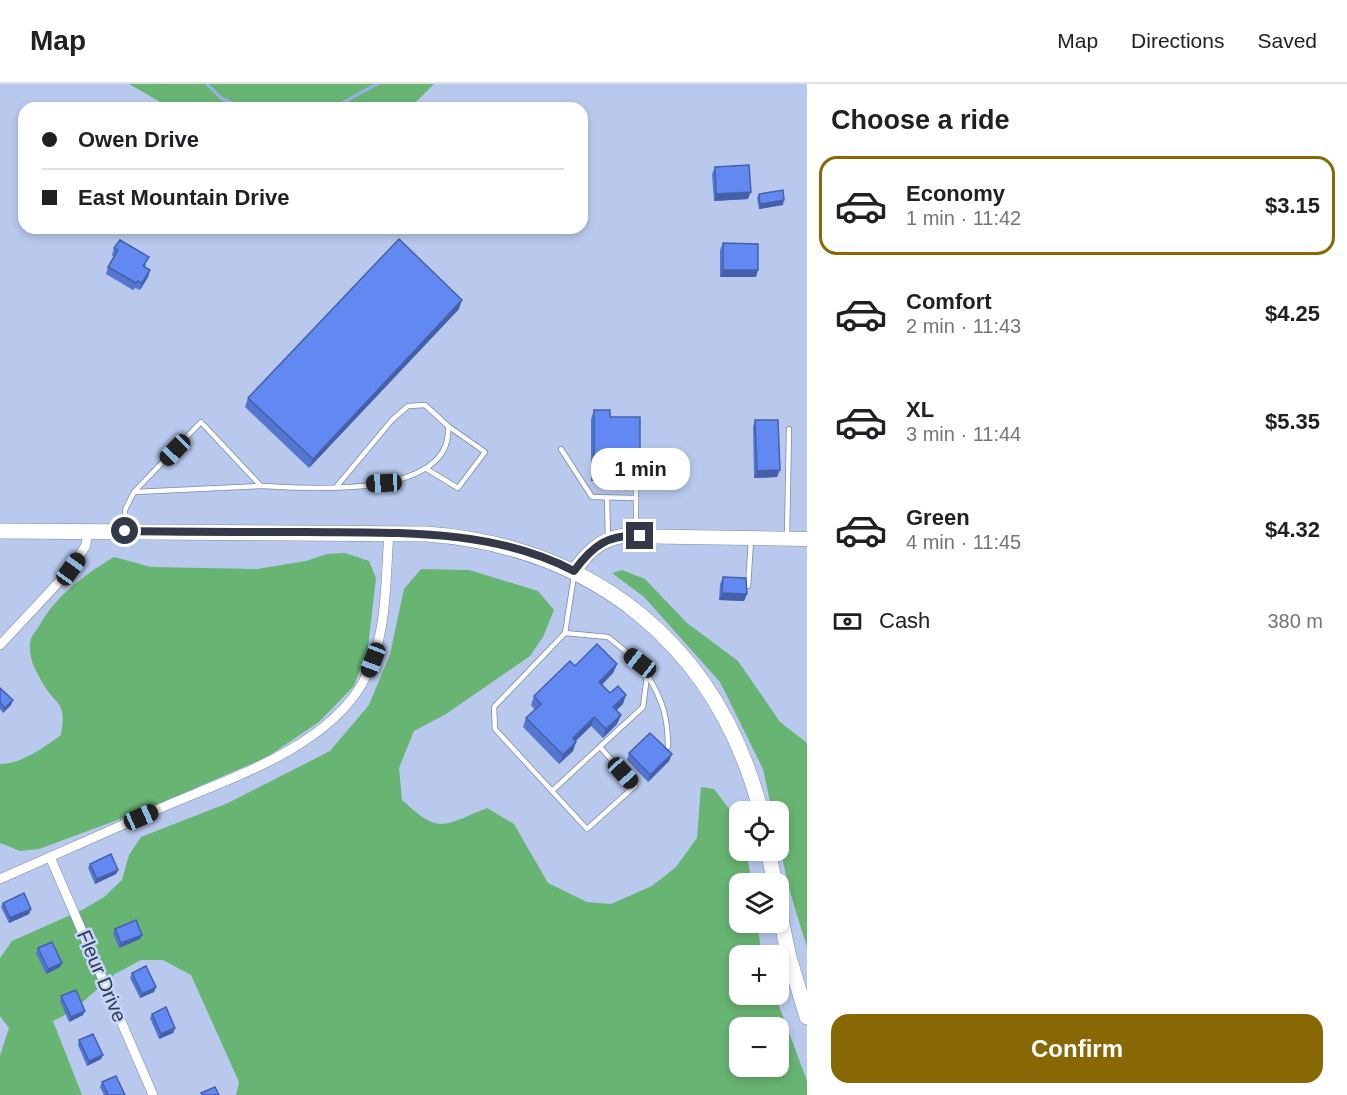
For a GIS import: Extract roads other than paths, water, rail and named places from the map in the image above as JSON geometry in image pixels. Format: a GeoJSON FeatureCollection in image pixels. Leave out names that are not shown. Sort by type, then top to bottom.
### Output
{"type":"FeatureCollection","features":[{"type":"Feature","properties":{"kind":"main road"},"geometry":{"type":"LineString","coordinates":[[0,531],[389,533],[488,541],[544,558],[574,571],[638,612],[657,629],[692,668],[732,730],[758,801]]}},
{"type":"Feature","properties":{"kind":"main road"},"geometry":{"type":"LineString","coordinates":[[784,933],[807,1017]]}},
{"type":"Feature","properties":{"kind":"street"},"geometry":{"type":"LineString","coordinates":[[0,645],[71,569],[86,545],[87,531]]}},
{"type":"Feature","properties":{"kind":"street"},"geometry":{"type":"LineString","coordinates":[[0,879],[280,756],[335,715],[361,686],[377,648],[383,616],[389,533]]}},
{"type":"Feature","properties":{"kind":"street"},"geometry":{"type":"LineString","coordinates":[[574,571],[586,554],[608,539],[636,536],[807,539]]}},
{"type":"Feature","properties":{"kind":"street","name":"Fleur Drive"},"geometry":{"type":"LineString","coordinates":[[50,857],[153,1095]]}},
{"type":"Feature","properties":{"kind":"lane"},"geometry":{"type":"LineString","coordinates":[[337,486],[392,420],[408,406],[424,405],[448,426],[485,452],[458,488],[425,468]]}},
{"type":"Feature","properties":{"kind":"lane"},"geometry":{"type":"LineString","coordinates":[[125,531],[125,510],[134,492],[201,422],[261,486]]}},
{"type":"Feature","properties":{"kind":"lane"},"geometry":{"type":"LineString","coordinates":[[134,492],[261,486],[296,488],[384,483],[412,477],[437,460],[449,441],[448,426]]}},
{"type":"Feature","properties":{"kind":"lane"},"geometry":{"type":"LineString","coordinates":[[787,538],[789,429]]}},
{"type":"Feature","properties":{"kind":"lane"},"geometry":{"type":"LineString","coordinates":[[561,449],[591,495],[597,499],[636,498]]}},
{"type":"Feature","properties":{"kind":"lane"},"geometry":{"type":"LineString","coordinates":[[636,486],[636,536]]}},
{"type":"Feature","properties":{"kind":"lane"},"geometry":{"type":"LineString","coordinates":[[607,498],[608,539]]}},
{"type":"Feature","properties":{"kind":"lane"},"geometry":{"type":"LineString","coordinates":[[748,586],[751,538]]}},
{"type":"Feature","properties":{"kind":"lane"},"geometry":{"type":"LineString","coordinates":[[574,571],[565,633],[494,707],[495,729],[587,829],[635,786],[600,747]]}},
{"type":"Feature","properties":{"kind":"lane"},"geometry":{"type":"LineString","coordinates":[[565,633],[608,637],[640,663],[661,698],[668,719],[668,747]]}},
{"type":"Feature","properties":{"kind":"lane"},"geometry":{"type":"LineString","coordinates":[[552,791],[643,707],[647,676]]}},
{"type":"Feature","properties":{"kind":"waterway"},"geometry":{"type":"LineString","coordinates":[[207,84],[221,98],[230,102]]}},
{"type":"Feature","properties":{"kind":"waterway"},"geometry":{"type":"LineString","coordinates":[[344,102],[377,84]]}}]}
